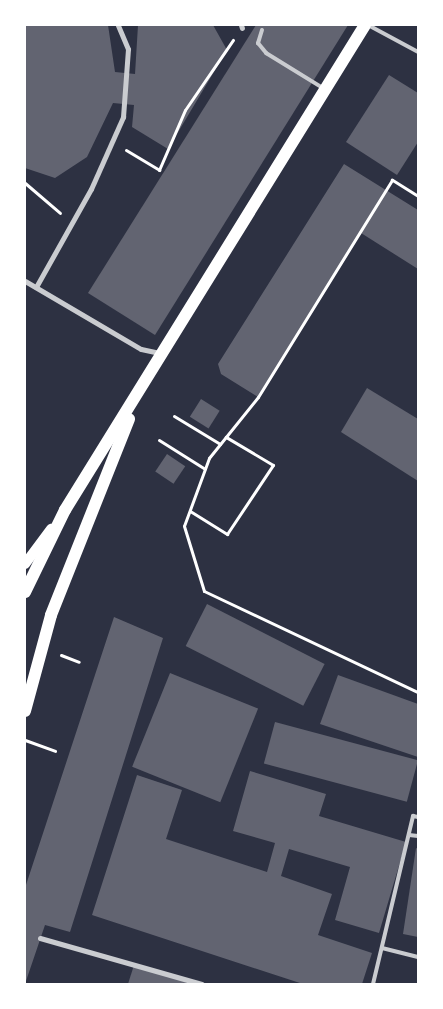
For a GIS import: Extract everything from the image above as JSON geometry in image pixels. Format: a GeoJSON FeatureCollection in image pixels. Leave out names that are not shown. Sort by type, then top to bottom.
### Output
{"type":"FeatureCollection","features":[{"type":"Feature","properties":{"kind":"main road"},"geometry":{"type":"LineString","coordinates":[[25,564],[65,510],[366,25]]}},
{"type":"Feature","properties":{"kind":"main road"},"geometry":{"type":"LineString","coordinates":[[25,711],[27,691],[51,615],[141,388]]}},
{"type":"Feature","properties":{"kind":"main road"},"geometry":{"type":"LineString","coordinates":[[25,592],[65,510]]}},
{"type":"Feature","properties":{"kind":"street"},"geometry":{"type":"LineString","coordinates":[[36,287],[73,221],[123,117],[128,49],[118,25]]}},
{"type":"Feature","properties":{"kind":"street"},"geometry":{"type":"LineString","coordinates":[[25,281],[141,349],[161,354]]}},
{"type":"Feature","properties":{"kind":"street"},"geometry":{"type":"LineString","coordinates":[[40,938],[202,984]]}},
{"type":"Feature","properties":{"kind":"lane"},"geometry":{"type":"LineString","coordinates":[[366,25],[418,52]]}},
{"type":"Feature","properties":{"kind":"lane"},"geometry":{"type":"LineString","coordinates":[[262,30],[258,44],[266,53],[325,90]]}},
{"type":"Feature","properties":{"kind":"lane"},"geometry":{"type":"LineString","coordinates":[[373,984],[413,816],[418,816]]}},
{"type":"Feature","properties":{"kind":"lane"},"geometry":{"type":"LineString","coordinates":[[409,835],[418,836]]}},
{"type":"Feature","properties":{"kind":"lane"},"geometry":{"type":"LineString","coordinates":[[382,948],[418,957]]}},
{"type":"Feature","properties":{"kind":"path"},"geometry":{"type":"LineString","coordinates":[[112,141],[159,170],[185,110],[241,26]]}},
{"type":"Feature","properties":{"kind":"path"},"geometry":{"type":"LineString","coordinates":[[418,196],[392,180],[263,389],[220,444],[205,469],[184,526],[204,591],[418,692]]}},
{"type":"Feature","properties":{"kind":"path"},"geometry":{"type":"LineString","coordinates":[[25,183],[53,209],[73,221]]}},
{"type":"Feature","properties":{"kind":"path"},"geometry":{"type":"LineString","coordinates":[[174,416],[220,444]]}},
{"type":"Feature","properties":{"kind":"path"},"geometry":{"type":"LineString","coordinates":[[190,511],[227,534],[274,465],[226,437]]}},
{"type":"Feature","properties":{"kind":"path"},"geometry":{"type":"LineString","coordinates":[[158,440],[205,469]]}},
{"type":"Feature","properties":{"kind":"path"},"geometry":{"type":"LineString","coordinates":[[25,740],[55,751]]}},
{"type":"Feature","properties":{"kind":"building"},"geometry":{"type":"Polygon","coordinates":[[[25,25],[108,25],[115,72],[135,74],[138,25],[213,25],[227,50],[168,149],[132,127],[134,105],[113,103],[87,157],[55,178],[25,168],[25,25]]]}},
{"type":"Feature","properties":{"kind":"building"},"geometry":{"type":"Polygon","coordinates":[[[256,25],[348,25],[155,335],[88,293],[256,25]]]}},
{"type":"Feature","properties":{"kind":"building"},"geometry":{"type":"Polygon","coordinates":[[[389,75],[418,93],[418,142],[397,175],[346,142],[389,75]]]}},
{"type":"Feature","properties":{"kind":"building"},"geometry":{"type":"Polygon","coordinates":[[[344,164],[418,210],[418,269],[361,233],[258,397],[221,374],[218,364],[344,164]]]}},
{"type":"Feature","properties":{"kind":"building"},"geometry":{"type":"Polygon","coordinates":[[[367,388],[418,419],[418,481],[341,432],[367,388]]]}},
{"type":"Feature","properties":{"kind":"building"},"geometry":{"type":"Polygon","coordinates":[[[201,399],[220,411],[209,428],[190,417],[201,399]]]}},
{"type":"Feature","properties":{"kind":"building"},"geometry":{"type":"Polygon","coordinates":[[[167,454],[185,466],[173,484],[155,471],[167,454]]]}},
{"type":"Feature","properties":{"kind":"building"},"geometry":{"type":"Polygon","coordinates":[[[207,604],[325,664],[303,706],[186,646],[207,604]]]}},
{"type":"Feature","properties":{"kind":"building"},"geometry":{"type":"Polygon","coordinates":[[[114,617],[163,638],[70,932],[45,925],[25,984],[25,888],[114,617]]]}},
{"type":"Feature","properties":{"kind":"building"},"geometry":{"type":"Polygon","coordinates":[[[170,673],[258,709],[220,802],[132,767],[170,673]]]}},
{"type":"Feature","properties":{"kind":"building"},"geometry":{"type":"Polygon","coordinates":[[[338,675],[418,704],[418,757],[320,724],[338,675]]]}},
{"type":"Feature","properties":{"kind":"building"},"geometry":{"type":"Polygon","coordinates":[[[275,722],[418,760],[407,802],[264,764],[275,722]]]}},
{"type":"Feature","properties":{"kind":"building"},"geometry":{"type":"Polygon","coordinates":[[[250,771],[326,794],[319,816],[406,842],[379,933],[335,920],[350,867],[289,849],[281,876],[332,894],[318,935],[372,953],[362,984],[303,984],[92,915],[137,775],[182,790],[166,839],[267,872],[275,843],[233,831],[250,771]]]}},
{"type":"Feature","properties":{"kind":"building"},"geometry":{"type":"Polygon","coordinates":[[[416,848],[418,849],[418,937],[403,934],[416,848]]]}},
{"type":"Feature","properties":{"kind":"building"},"geometry":{"type":"Polygon","coordinates":[[[134,965],[196,984],[128,984],[134,965]]]}}]}
